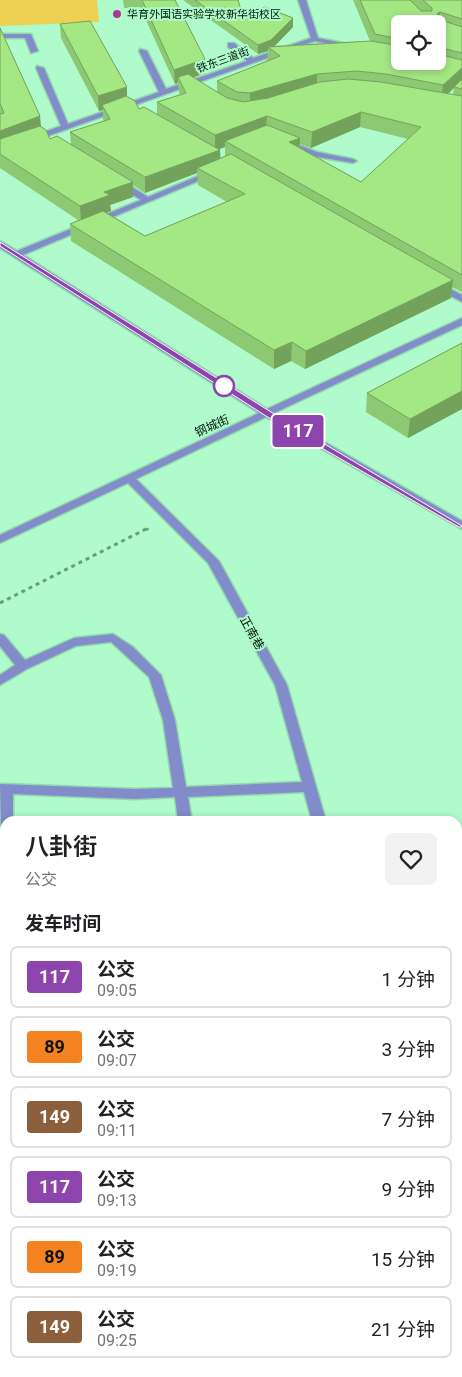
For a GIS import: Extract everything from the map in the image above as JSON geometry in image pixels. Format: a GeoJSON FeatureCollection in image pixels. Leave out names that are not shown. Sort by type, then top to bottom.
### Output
{"type":"FeatureCollection","features":[{"type":"Feature","properties":{"kind":"street"},"geometry":{"type":"LineString","coordinates":[[302,0],[315,39],[362,50]]}},
{"type":"Feature","properties":{"kind":"street"},"geometry":{"type":"LineString","coordinates":[[0,36],[28,36],[34,51]]}},
{"type":"Feature","properties":{"kind":"street","name":"铁东三道街"},"geometry":{"type":"LineString","coordinates":[[0,151],[315,39]]}},
{"type":"Feature","properties":{"kind":"street"},"geometry":{"type":"LineString","coordinates":[[231,44],[252,62]]}},
{"type":"Feature","properties":{"kind":"street"},"geometry":{"type":"LineString","coordinates":[[143,51],[164,92]]}},
{"type":"Feature","properties":{"kind":"street"},"geometry":{"type":"LineString","coordinates":[[40,68],[66,128]]}},
{"type":"Feature","properties":{"kind":"street"},"geometry":{"type":"LineString","coordinates":[[188,84],[196,89]]}},
{"type":"Feature","properties":{"kind":"street"},"geometry":{"type":"LineString","coordinates":[[128,106],[137,111]]}},
{"type":"Feature","properties":{"kind":"street"},"geometry":{"type":"LineString","coordinates":[[42,136],[50,141]]}},
{"type":"Feature","properties":{"kind":"street"},"geometry":{"type":"LineString","coordinates":[[274,138],[315,154],[353,161]]}},
{"type":"Feature","properties":{"kind":"street"},"geometry":{"type":"LineString","coordinates":[[15,255],[223,169]]}},
{"type":"Feature","properties":{"kind":"street"},"geometry":{"type":"LineString","coordinates":[[107,176],[148,200]]}},
{"type":"Feature","properties":{"kind":"street"},"geometry":{"type":"LineString","coordinates":[[0,244],[268,414],[462,526]]}},
{"type":"Feature","properties":{"kind":"street"},"geometry":{"type":"LineString","coordinates":[[428,280],[462,299]]}},
{"type":"Feature","properties":{"kind":"street","name":"钢城街"},"geometry":{"type":"LineString","coordinates":[[0,540],[462,321]]}},
{"type":"Feature","properties":{"kind":"street","name":"正南巷"},"geometry":{"type":"LineString","coordinates":[[129,478],[213,561],[280,684],[318,816]]}},
{"type":"Feature","properties":{"kind":"street"},"geometry":{"type":"LineString","coordinates":[[0,638],[23,666]]}},
{"type":"Feature","properties":{"kind":"street"},"geometry":{"type":"LineString","coordinates":[[0,681],[23,666],[74,642],[113,638],[129,650],[155,675],[169,720],[184,816]]}},
{"type":"Feature","properties":{"kind":"street"},"geometry":{"type":"LineString","coordinates":[[6,816],[3,789],[135,794],[309,787]]}},
{"type":"Feature","properties":{"kind":"path"},"geometry":{"type":"LineString","coordinates":[[0,603],[170,518]]}},
{"type":"Feature","properties":{"kind":"shaded area"},"geometry":{"type":"Polygon","coordinates":[[[0,0],[97,0],[99,22],[0,26],[0,0]]]}},
{"type":"Feature","properties":{"kind":"building"},"geometry":{"type":"Polygon","coordinates":[[[142,0],[175,0],[205,59],[174,70],[142,0]]]}},
{"type":"Feature","properties":{"kind":"building"},"geometry":{"type":"Polygon","coordinates":[[[195,0],[238,0],[243,16],[265,7],[293,18],[271,40],[258,45],[195,0]]]}},
{"type":"Feature","properties":{"kind":"building"},"geometry":{"type":"Polygon","coordinates":[[[360,0],[410,0],[421,11],[432,11],[432,8],[423,0],[462,0],[462,19],[440,12],[437,15],[391,15],[391,37],[375,34],[360,0]]]}},
{"type":"Feature","properties":{"kind":"building"},"geometry":{"type":"Polygon","coordinates":[[[90,21],[127,87],[98,96],[60,24],[90,21]]]}},
{"type":"Feature","properties":{"kind":"building"},"geometry":{"type":"Polygon","coordinates":[[[446,22],[462,27],[462,53],[446,49],[446,22]]]}},
{"type":"Feature","properties":{"kind":"building"},"geometry":{"type":"Polygon","coordinates":[[[0,28],[40,116],[0,131],[0,114],[4,113],[0,103],[0,28]]]}},
{"type":"Feature","properties":{"kind":"building"},"geometry":{"type":"Polygon","coordinates":[[[371,41],[391,44],[391,70],[446,70],[446,56],[462,60],[462,68],[443,85],[386,74],[357,71],[317,74],[250,93],[237,92],[217,81],[280,56],[268,47],[371,41]]]}},
{"type":"Feature","properties":{"kind":"building"},"geometry":{"type":"Polygon","coordinates":[[[188,74],[227,98],[243,102],[268,98],[320,82],[348,79],[381,82],[462,96],[462,275],[225,141],[267,125],[300,138],[289,142],[361,182],[421,127],[361,112],[312,132],[267,116],[215,135],[157,102],[186,93],[178,77],[188,74]]]}},
{"type":"Feature","properties":{"kind":"building"},"geometry":{"type":"Polygon","coordinates":[[[462,79],[462,89],[454,87],[462,79]]]}},
{"type":"Feature","properties":{"kind":"building"},"geometry":{"type":"Polygon","coordinates":[[[126,96],[135,101],[139,109],[144,107],[220,150],[145,177],[70,132],[110,119],[102,105],[126,96]]]}},
{"type":"Feature","properties":{"kind":"building"},"geometry":{"type":"Polygon","coordinates":[[[40,126],[46,130],[50,139],[57,136],[133,182],[104,192],[110,195],[80,206],[0,154],[0,139],[40,126]]]}},
{"type":"Feature","properties":{"kind":"building"},"geometry":{"type":"Polygon","coordinates":[[[231,154],[453,280],[306,351],[292,342],[274,350],[70,224],[103,211],[145,236],[245,194],[197,168],[231,154]]]}},
{"type":"Feature","properties":{"kind":"building"},"geometry":{"type":"Polygon","coordinates":[[[462,343],[462,391],[410,419],[367,393],[462,343]]]}},
{"type":"Feature","properties":{"kind":"bus line","name":"117"},"geometry":{"type":"LineString","coordinates":[[0,244],[268,414],[462,526]]}},
{"type":"Feature","properties":{"kind":"place","name":"华育外国语实验学校新华街校区"},"geometry":{"type":"Point","coordinates":[117,14]}}]}
